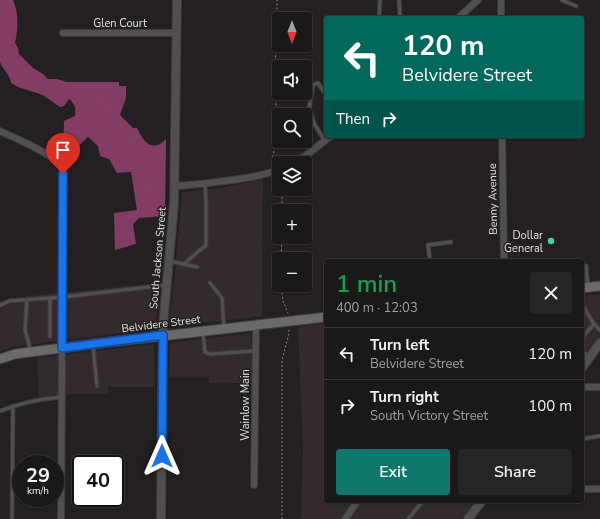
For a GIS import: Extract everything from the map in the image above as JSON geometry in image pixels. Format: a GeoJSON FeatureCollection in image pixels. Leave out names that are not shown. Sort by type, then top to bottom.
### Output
{"type":"FeatureCollection","features":[{"type":"Feature","properties":{"kind":"main road"},"geometry":{"type":"LineString","coordinates":[[585,288],[600,286]]}},
{"type":"Feature","properties":{"kind":"main road","name":"Belvidere Street"},"geometry":{"type":"LineString","coordinates":[[0,359],[15,354],[30,352],[163,335],[324,317]]}},
{"type":"Feature","properties":{"kind":"street","name":"South Jackson Street"},"geometry":{"type":"LineString","coordinates":[[162,519],[163,335],[173,216],[177,0]]}},
{"type":"Feature","properties":{"kind":"street"},"geometry":{"type":"LineString","coordinates":[[460,16],[478,0]]}},
{"type":"Feature","properties":{"kind":"street"},"geometry":{"type":"LineString","coordinates":[[501,0],[501,16]]}},
{"type":"Feature","properties":{"kind":"street","name":"Glen Court"},"geometry":{"type":"LineString","coordinates":[[63,33],[176,33]]}},
{"type":"Feature","properties":{"kind":"street"},"geometry":{"type":"LineString","coordinates":[[0,132],[51,157],[61,166],[63,170],[61,519]]}},
{"type":"Feature","properties":{"kind":"street"},"geometry":{"type":"LineString","coordinates":[[305,156],[329,138]]}},
{"type":"Feature","properties":{"kind":"street","name":"Benny Avenue"},"geometry":{"type":"LineString","coordinates":[[502,138],[504,259]]}},
{"type":"Feature","properties":{"kind":"street"},"geometry":{"type":"LineString","coordinates":[[174,186],[253,176],[272,170]]}},
{"type":"Feature","properties":{"kind":"street","name":"Wainlow Main"},"geometry":{"type":"LineString","coordinates":[[254,485],[256,325]]}},
{"type":"Feature","properties":{"kind":"street"},"geometry":{"type":"LineString","coordinates":[[584,365],[600,343]]}},
{"type":"Feature","properties":{"kind":"street"},"geometry":{"type":"LineString","coordinates":[[584,388],[600,387]]}},
{"type":"Feature","properties":{"kind":"street"},"geometry":{"type":"LineString","coordinates":[[584,489],[600,489]]}},
{"type":"Feature","properties":{"kind":"street"},"geometry":{"type":"LineString","coordinates":[[345,519],[357,503]]}},
{"type":"Feature","properties":{"kind":"street"},"geometry":{"type":"LineString","coordinates":[[468,519],[480,503]]}},
{"type":"Feature","properties":{"kind":"lane"},"geometry":{"type":"LineString","coordinates":[[379,16],[380,0]]}},
{"type":"Feature","properties":{"kind":"lane"},"geometry":{"type":"LineString","coordinates":[[399,0],[400,16]]}},
{"type":"Feature","properties":{"kind":"lane"},"geometry":{"type":"LineString","coordinates":[[562,0],[576,6]]}},
{"type":"Feature","properties":{"kind":"lane"},"geometry":{"type":"LineString","coordinates":[[324,92],[318,83],[313,85],[309,109],[315,125],[325,141]]}},
{"type":"Feature","properties":{"kind":"lane"},"geometry":{"type":"LineString","coordinates":[[184,264],[206,245],[205,183]]}},
{"type":"Feature","properties":{"kind":"lane"},"geometry":{"type":"LineString","coordinates":[[430,259],[428,244],[451,242]]}},
{"type":"Feature","properties":{"kind":"lane"},"geometry":{"type":"LineString","coordinates":[[169,261],[197,267]]}},
{"type":"Feature","properties":{"kind":"lane"},"geometry":{"type":"LineString","coordinates":[[584,266],[586,266],[585,288]]}},
{"type":"Feature","properties":{"kind":"lane"},"geometry":{"type":"LineString","coordinates":[[210,283],[222,298],[224,328]]}},
{"type":"Feature","properties":{"kind":"lane"},"geometry":{"type":"LineString","coordinates":[[0,305],[10,301],[63,297],[166,285]]}},
{"type":"Feature","properties":{"kind":"lane"},"geometry":{"type":"LineString","coordinates":[[50,298],[50,336]]}},
{"type":"Feature","properties":{"kind":"lane"},"geometry":{"type":"LineString","coordinates":[[27,300],[24,330],[28,340],[30,352]]}},
{"type":"Feature","properties":{"kind":"lane"},"geometry":{"type":"LineString","coordinates":[[584,307],[594,324],[600,330]]}},
{"type":"Feature","properties":{"kind":"lane"},"geometry":{"type":"LineString","coordinates":[[584,336],[594,324]]}},
{"type":"Feature","properties":{"kind":"lane"},"geometry":{"type":"LineString","coordinates":[[203,331],[205,352],[210,354],[256,351]]}},
{"type":"Feature","properties":{"kind":"lane"},"geometry":{"type":"LineString","coordinates":[[93,344],[97,386]]}},
{"type":"Feature","properties":{"kind":"lane"},"geometry":{"type":"LineString","coordinates":[[584,352],[589,358]]}},
{"type":"Feature","properties":{"kind":"lane"},"geometry":{"type":"LineString","coordinates":[[0,411],[13,406],[43,399],[62,397]]}},
{"type":"Feature","properties":{"kind":"lane"},"geometry":{"type":"LineString","coordinates":[[12,519],[13,406]]}},
{"type":"Feature","properties":{"kind":"lane"},"geometry":{"type":"LineString","coordinates":[[584,439],[600,436]]}},
{"type":"Feature","properties":{"kind":"lane"},"geometry":{"type":"LineString","coordinates":[[408,519],[421,503]]}},
{"type":"Feature","properties":{"kind":"path"},"geometry":{"type":"LineString","coordinates":[[273,156],[277,122],[275,80],[277,0]]}},
{"type":"Feature","properties":{"kind":"path"},"geometry":{"type":"LineString","coordinates":[[282,292],[283,301],[288,311]]}},
{"type":"Feature","properties":{"kind":"path"},"geometry":{"type":"LineString","coordinates":[[282,519],[282,363],[289,329]]}},
{"type":"Feature","properties":{"kind":"shaded area"},"geometry":{"type":"Polygon","coordinates":[[[0,0],[13,0],[17,21],[15,43],[19,54],[33,68],[48,79],[57,79],[67,82],[119,82],[119,86],[126,86],[126,98],[120,115],[133,128],[137,128],[148,144],[152,146],[156,145],[166,139],[165,216],[139,218],[133,224],[136,244],[115,250],[114,213],[137,210],[131,172],[117,173],[109,159],[100,156],[98,146],[88,137],[69,155],[63,152],[64,121],[75,116],[74,104],[69,99],[64,106],[60,107],[43,95],[18,87],[11,83],[0,62],[0,0]]]}},
{"type":"Feature","properties":{"kind":"shaded area"},"geometry":{"type":"Polygon","coordinates":[[[263,179],[262,316],[174,326],[169,323],[182,192],[222,188],[263,179]]]}},
{"type":"Feature","properties":{"kind":"shaded area"},"geometry":{"type":"Polygon","coordinates":[[[160,283],[155,326],[153,329],[13,347],[0,351],[0,302],[9,298],[160,283]]]}},
{"type":"Feature","properties":{"kind":"shaded area"},"geometry":{"type":"Polygon","coordinates":[[[600,294],[600,336],[584,358],[584,296],[600,294]]]}},
{"type":"Feature","properties":{"kind":"shaded area"},"geometry":{"type":"Polygon","coordinates":[[[324,323],[324,503],[475,503],[463,519],[301,519],[303,449],[298,327],[324,323]]]}},
{"type":"Feature","properties":{"kind":"shaded area"},"geometry":{"type":"Polygon","coordinates":[[[251,333],[252,383],[209,383],[209,377],[167,377],[169,374],[170,343],[251,333]]]}},
{"type":"Feature","properties":{"kind":"shaded area"},"geometry":{"type":"Polygon","coordinates":[[[154,344],[155,387],[108,387],[108,394],[67,394],[39,397],[37,358],[154,344]]]}},
{"type":"Feature","properties":{"kind":"waterway"},"geometry":{"type":"LineString","coordinates":[[5,0],[9,56],[15,75],[26,84],[35,82],[64,83],[76,87],[97,98],[114,115],[137,146],[142,154],[147,168],[153,170],[156,176],[154,183],[149,183],[147,192],[164,187]]}},
{"type":"Feature","properties":{"kind":"place","name":"Dollar General"},"geometry":{"type":"Point","coordinates":[551,241]}},
{"type":"Feature","properties":{"kind":"route"},"geometry":{"type":"LineString","coordinates":[[63,174],[62,348],[163,335],[162,456]]}}]}
